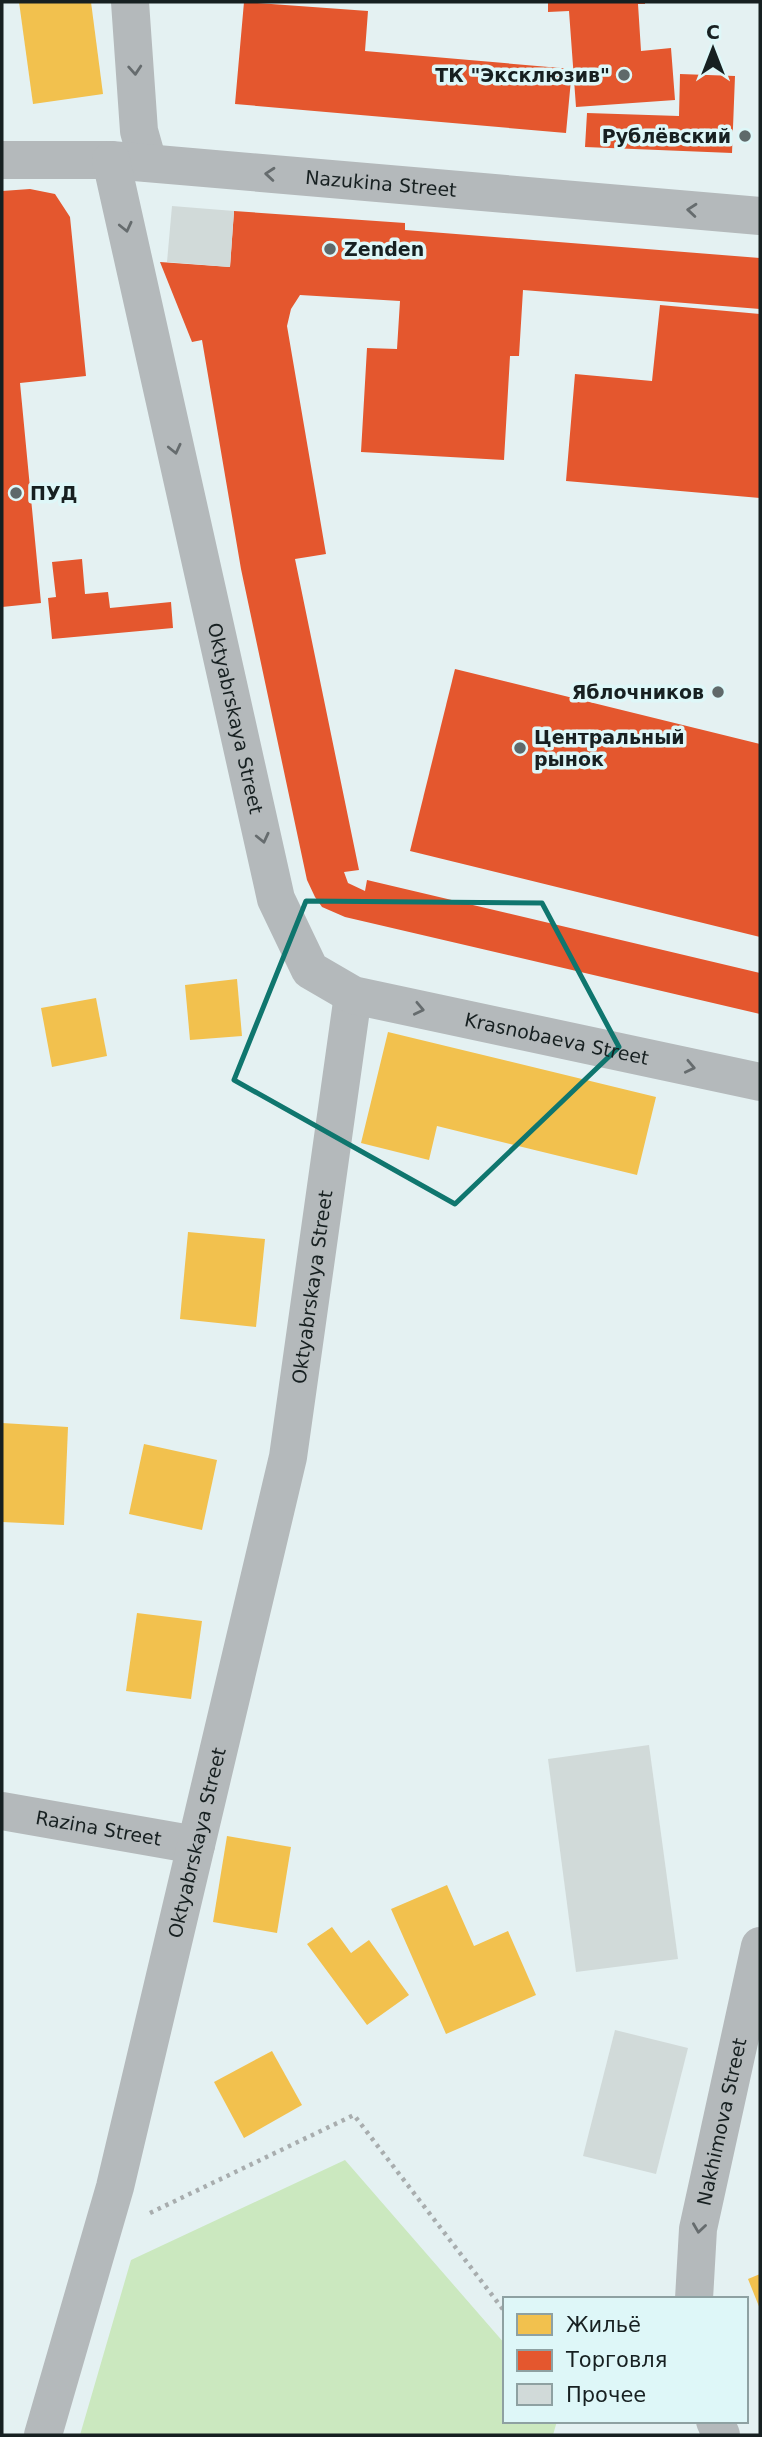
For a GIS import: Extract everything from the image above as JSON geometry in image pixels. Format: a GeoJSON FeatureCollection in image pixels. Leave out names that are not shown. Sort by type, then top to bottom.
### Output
{"type":"FeatureCollection","features":[{"type":"Feature","properties":{"kind":"street"},"geometry":{"type":"LineString","coordinates":[[130,2],[139,131],[148,163]]}},
{"type":"Feature","properties":{"kind":"street","name":"Nazukina Street"},"geometry":{"type":"LineString","coordinates":[[2,159],[111,160],[760,216]]}},
{"type":"Feature","properties":{"kind":"street","name":"Oktyabrskaya Street"},"geometry":{"type":"LineString","coordinates":[[43,2435],[115,2187],[288,1457],[353,995],[310,970],[276,898],[111,160]]}},
{"type":"Feature","properties":{"kind":"street","name":"Krasnobaeva Street"},"geometry":{"type":"LineString","coordinates":[[353,995],[760,1082]]}},
{"type":"Feature","properties":{"kind":"street","name":"Razina Street"},"geometry":{"type":"LineString","coordinates":[[2,1811],[196,1844]]}},
{"type":"Feature","properties":{"kind":"street","name":"Nakhimova Street"},"geometry":{"type":"LineString","coordinates":[[694,2297],[698,2229],[760,1946]]}},
{"type":"Feature","properties":{"kind":"path"},"geometry":{"type":"LineString","coordinates":[[102,2236],[354,2115],[503,2309]]}},
{"type":"Feature","properties":{"kind":"highlighted area"},"geometry":{"type":"Polygon","coordinates":[[[306,901],[542,903],[619,1047],[455,1204],[234,1080],[306,901]]]}},
{"type":"Feature","properties":{"kind":"green space"},"geometry":{"type":"Polygon","coordinates":[[[345,2160],[503,2342],[503,2423],[556,2423],[553,2435],[80,2435],[131,2260],[345,2160]]]}},
{"type":"Feature","properties":{"kind":"building: Жильё"},"geometry":{"type":"Polygon","coordinates":[[[19,2],[91,2],[103,94],[33,104],[19,2]]]}},
{"type":"Feature","properties":{"kind":"building: Жильё"},"geometry":{"type":"Polygon","coordinates":[[[237,979],[242,1036],[190,1040],[185,985],[237,979]]]}},
{"type":"Feature","properties":{"kind":"building: Жильё"},"geometry":{"type":"Polygon","coordinates":[[[96,998],[107,1056],[52,1067],[41,1008],[96,998]]]}},
{"type":"Feature","properties":{"kind":"building: Жильё"},"geometry":{"type":"Polygon","coordinates":[[[388,1032],[656,1097],[637,1175],[437,1126],[429,1160],[361,1143],[388,1032]]]}},
{"type":"Feature","properties":{"kind":"building: Жильё"},"geometry":{"type":"Polygon","coordinates":[[[188,1232],[265,1239],[256,1327],[180,1319],[188,1232]]]}},
{"type":"Feature","properties":{"kind":"building: Жильё"},"geometry":{"type":"Polygon","coordinates":[[[2,1423],[68,1427],[64,1525],[2,1522],[2,1423]]]}},
{"type":"Feature","properties":{"kind":"building: Жильё"},"geometry":{"type":"Polygon","coordinates":[[[144,1444],[217,1460],[202,1530],[129,1514],[144,1444]]]}},
{"type":"Feature","properties":{"kind":"building: Жильё"},"geometry":{"type":"Polygon","coordinates":[[[137,1613],[202,1621],[191,1699],[126,1691],[137,1613]]]}},
{"type":"Feature","properties":{"kind":"building: Жильё"},"geometry":{"type":"Polygon","coordinates":[[[227,1836],[291,1847],[277,1933],[213,1922],[227,1836]]]}},
{"type":"Feature","properties":{"kind":"building: Жильё"},"geometry":{"type":"Polygon","coordinates":[[[447,1885],[474,1946],[508,1931],[536,1995],[446,2034],[391,1909],[447,1885]]]}},
{"type":"Feature","properties":{"kind":"building: Жильё"},"geometry":{"type":"Polygon","coordinates":[[[332,1927],[351,1953],[369,1940],[409,1995],[367,2025],[307,1944],[332,1927]]]}},
{"type":"Feature","properties":{"kind":"building: Жильё"},"geometry":{"type":"Polygon","coordinates":[[[272,2051],[302,2105],[244,2138],[214,2082],[272,2051]]]}},
{"type":"Feature","properties":{"kind":"building: Жильё"},"geometry":{"type":"Polygon","coordinates":[[[760,2274],[760,2309],[748,2279],[760,2274]]]}},
{"type":"Feature","properties":{"kind":"building: Торговля"},"geometry":{"type":"Polygon","coordinates":[[[244,2],[368,11],[365,51],[572,69],[566,133],[235,104],[244,2]]]}},
{"type":"Feature","properties":{"kind":"building: Торговля","name":"ТК \"Эксклюзив\""},"geometry":{"type":"Polygon","coordinates":[[[548,2],[645,2],[638,4],[641,51],[671,48],[675,100],[576,107],[569,11],[548,12],[548,2]]]}},
{"type":"Feature","properties":{"kind":"building: Торговля"},"geometry":{"type":"Polygon","coordinates":[[[680,74],[735,76],[732,153],[585,147],[587,113],[679,116],[680,74]]]}},
{"type":"Feature","properties":{"kind":"building: Торговля"},"geometry":{"type":"Polygon","coordinates":[[[30,189],[55,194],[70,217],[86,376],[20,383],[41,603],[2,607],[2,191],[30,189]]]}},
{"type":"Feature","properties":{"kind":"building: Торговля"},"geometry":{"type":"Polygon","coordinates":[[[234,211],[405,223],[405,230],[760,258],[760,309],[523,290],[519,356],[510,356],[504,460],[361,452],[367,348],[397,349],[400,301],[300,295],[291,309],[287,326],[326,554],[295,559],[359,870],[344,872],[348,883],[365,891],[367,880],[760,973],[760,1014],[345,917],[322,907],[315,897],[307,880],[241,569],[202,340],[192,342],[160,262],[230,267],[234,211]]]}},
{"type":"Feature","properties":{"kind":"building: Торговля"},"geometry":{"type":"Polygon","coordinates":[[[660,305],[760,314],[760,498],[566,481],[575,374],[652,381],[660,305]]]}},
{"type":"Feature","properties":{"kind":"building: Торговля"},"geometry":{"type":"Polygon","coordinates":[[[82,559],[85,594],[108,592],[110,608],[171,602],[173,628],[52,639],[48,598],[56,597],[52,562],[82,559]]]}},
{"type":"Feature","properties":{"kind":"building: Торговля"},"geometry":{"type":"Polygon","coordinates":[[[455,669],[760,744],[760,937],[410,851],[455,669]]]}},
{"type":"Feature","properties":{"kind":"building: Прочее"},"geometry":{"type":"Polygon","coordinates":[[[172,206],[234,211],[230,267],[167,262],[172,206]]]}},
{"type":"Feature","properties":{"kind":"building: Прочее"},"geometry":{"type":"Polygon","coordinates":[[[649,1745],[678,1959],[576,1972],[548,1759],[649,1745]]]}},
{"type":"Feature","properties":{"kind":"building: Прочее"},"geometry":{"type":"Polygon","coordinates":[[[615,2030],[688,2048],[656,2174],[583,2156],[615,2030]]]}},
{"type":"Feature","properties":{"kind":"place","name":"ТК \"Эксклюзив\""},"geometry":{"type":"Point","coordinates":[624,75]}},
{"type":"Feature","properties":{"kind":"place","name":"Рублёвский"},"geometry":{"type":"Point","coordinates":[745,136]}},
{"type":"Feature","properties":{"kind":"place","name":"Zenden"},"geometry":{"type":"Point","coordinates":[330,249]}},
{"type":"Feature","properties":{"kind":"place","name":"ПУД"},"geometry":{"type":"Point","coordinates":[16,493]}},
{"type":"Feature","properties":{"kind":"place","name":"Яблочников"},"geometry":{"type":"Point","coordinates":[718,692]}},
{"type":"Feature","properties":{"kind":"place","name":"Центральный рынок"},"geometry":{"type":"Point","coordinates":[520,748]}}]}
